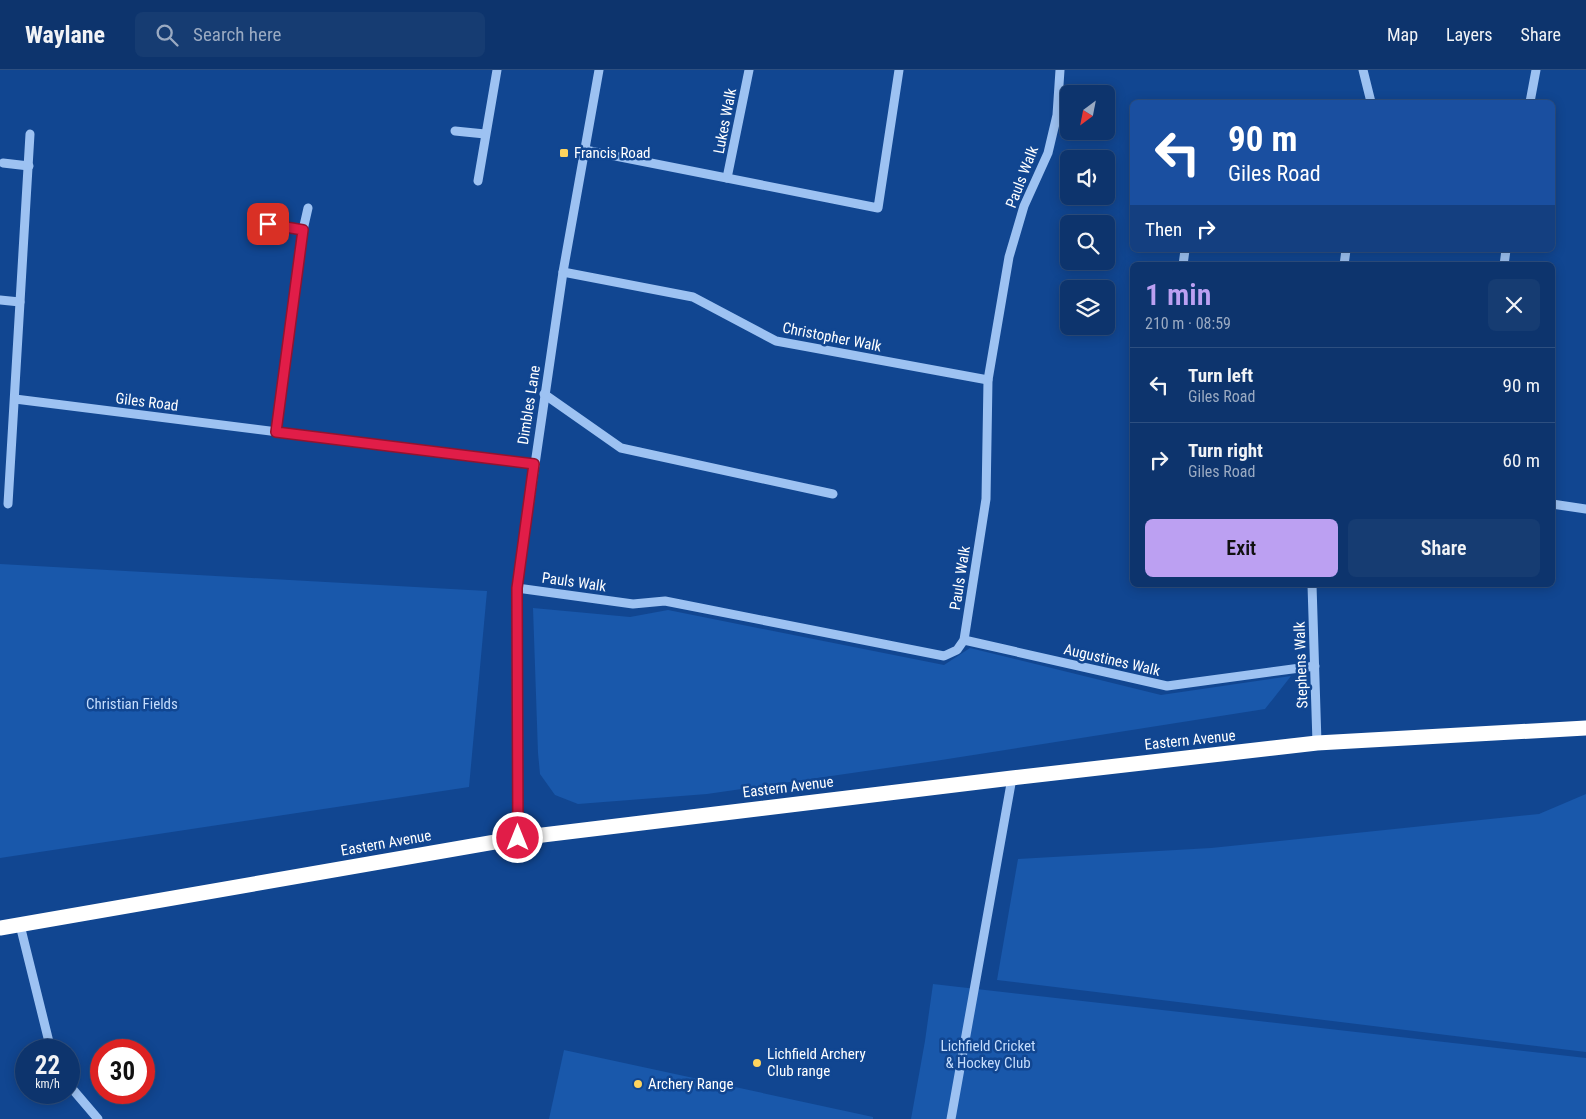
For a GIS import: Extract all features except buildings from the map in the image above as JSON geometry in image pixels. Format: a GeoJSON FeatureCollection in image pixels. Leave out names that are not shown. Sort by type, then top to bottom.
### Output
{"type":"FeatureCollection","features":[{"type":"Feature","properties":{"kind":"highway","name":"Eastern Avenue"},"geometry":{"type":"LineString","coordinates":[[0,928],[518,838],[1012,778],[1317,744],[1586,728]]}},
{"type":"Feature","properties":{"kind":"street"},"geometry":{"type":"LineString","coordinates":[[478,181],[497,70]]}},
{"type":"Feature","properties":{"kind":"street","name":"Dimbles Lane"},"geometry":{"type":"LineString","coordinates":[[518,838],[517,588],[563,272],[599,70]]}},
{"type":"Feature","properties":{"kind":"street","name":"Lukes Walk"},"geometry":{"type":"LineString","coordinates":[[727,178],[749,70]]}},
{"type":"Feature","properties":{"kind":"street"},"geometry":{"type":"LineString","coordinates":[[585,150],[878,208],[899,70]]}},
{"type":"Feature","properties":{"kind":"street","name":"Pauls Walk"},"geometry":{"type":"LineString","coordinates":[[517,588],[633,604],[664,601],[944,656],[957,650],[964,640],[986,498],[988,380],[1009,257],[1024,206],[1048,152],[1057,115],[1060,70]]}},
{"type":"Feature","properties":{"kind":"street"},"geometry":{"type":"LineString","coordinates":[[1363,70],[1370,100]]}},
{"type":"Feature","properties":{"kind":"street"},"geometry":{"type":"LineString","coordinates":[[1530,100],[1536,70]]}},
{"type":"Feature","properties":{"kind":"street"},"geometry":{"type":"LineString","coordinates":[[455,131],[485,134]]}},
{"type":"Feature","properties":{"kind":"street"},"geometry":{"type":"LineString","coordinates":[[8,504],[30,134]]}},
{"type":"Feature","properties":{"kind":"street"},"geometry":{"type":"LineString","coordinates":[[2,163],[29,166]]}},
{"type":"Feature","properties":{"kind":"street"},"geometry":{"type":"LineString","coordinates":[[276,432],[303,230],[308,208]]}},
{"type":"Feature","properties":{"kind":"street"},"geometry":{"type":"LineString","coordinates":[[268,224],[303,230]]}},
{"type":"Feature","properties":{"kind":"street","name":"Christopher Walk"},"geometry":{"type":"LineString","coordinates":[[563,272],[694,297],[776,341],[988,380]]}},
{"type":"Feature","properties":{"kind":"street"},"geometry":{"type":"LineString","coordinates":[[0,300],[20,302]]}},
{"type":"Feature","properties":{"kind":"street"},"geometry":{"type":"LineString","coordinates":[[544,394],[621,448],[833,494]]}},
{"type":"Feature","properties":{"kind":"street","name":"Giles Road"},"geometry":{"type":"LineString","coordinates":[[15,399],[534,464]]}},
{"type":"Feature","properties":{"kind":"street"},"geometry":{"type":"LineString","coordinates":[[1555,504],[1586,509]]}},
{"type":"Feature","properties":{"kind":"street","name":"Stephens Walk"},"geometry":{"type":"LineString","coordinates":[[1312,587],[1317,744]]}},
{"type":"Feature","properties":{"kind":"street","name":"Augustines Walk"},"geometry":{"type":"LineString","coordinates":[[964,640],[1167,686],[1315,666]]}},
{"type":"Feature","properties":{"kind":"street"},"geometry":{"type":"LineString","coordinates":[[951,1119],[1012,778]]}},
{"type":"Feature","properties":{"kind":"street"},"geometry":{"type":"LineString","coordinates":[[20,925],[48,1039]]}},
{"type":"Feature","properties":{"kind":"street"},"geometry":{"type":"LineString","coordinates":[[80,1098],[98,1119]]}},
{"type":"Feature","properties":{"kind":"green space","name":"Christian Fields"},"geometry":{"type":"Polygon","coordinates":[[[0,564],[487,591],[469,787],[0,858],[0,564]]]}},
{"type":"Feature","properties":{"kind":"green space"},"geometry":{"type":"Polygon","coordinates":[[[533,608],[630,617],[668,610],[944,665],[970,648],[1161,695],[1291,676],[1265,709],[935,761],[707,794],[578,804],[555,795],[540,774],[533,608]]]}},
{"type":"Feature","properties":{"kind":"green space"},"geometry":{"type":"Polygon","coordinates":[[[1586,794],[1586,1052],[997,980],[1018,859],[1211,848],[1539,814],[1586,794]]]}},
{"type":"Feature","properties":{"kind":"green space","name":"Lichfield Cricket & Hockey Club"},"geometry":{"type":"Polygon","coordinates":[[[933,984],[1586,1058],[1586,1119],[911,1119],[933,984]]]}},
{"type":"Feature","properties":{"kind":"green space","name":"Archery Range"},"geometry":{"type":"Polygon","coordinates":[[[564,1050],[873,1117],[873,1119],[549,1119],[564,1050]]]}},
{"type":"Feature","properties":{"kind":"place","name":"Francis Road"},"geometry":{"type":"Point","coordinates":[564,153]}},
{"type":"Feature","properties":{"kind":"place","name":"Lichfield Archery Club range"},"geometry":{"type":"Point","coordinates":[757,1063]}},
{"type":"Feature","properties":{"kind":"place","name":"Archery Range"},"geometry":{"type":"Point","coordinates":[638,1084]}},
{"type":"Feature","properties":{"kind":"route"},"geometry":{"type":"LineString","coordinates":[[268,224],[303,230],[276,432],[534,464],[517,588],[518,838]]}}]}
